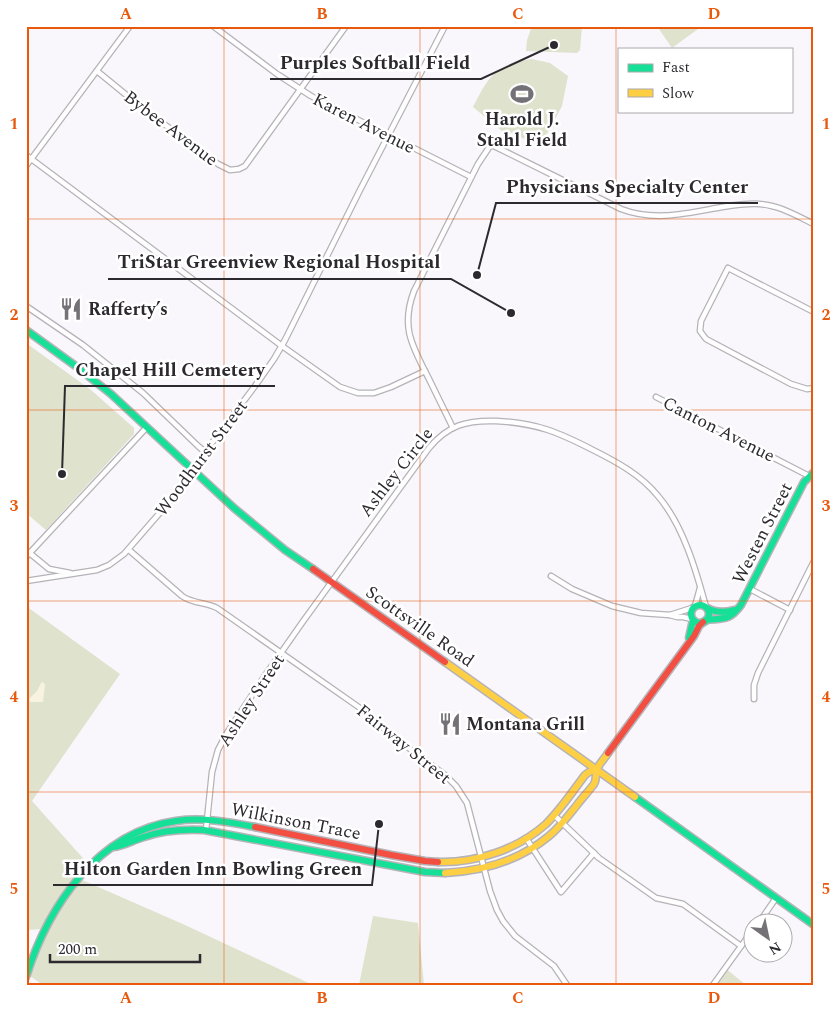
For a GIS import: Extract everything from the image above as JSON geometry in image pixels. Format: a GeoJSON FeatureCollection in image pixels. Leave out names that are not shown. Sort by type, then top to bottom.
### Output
{"type":"FeatureCollection","features":[{"type":"Feature","properties":{"kind":"street"},"geometry":{"type":"LineString","coordinates":[[26,166],[130,26]]}},
{"type":"Feature","properties":{"kind":"street","name":"Karen Avenue"},"geometry":{"type":"LineString","coordinates":[[213,26],[300,90],[471,178]]}},
{"type":"Feature","properties":{"kind":"street"},"geometry":{"type":"LineString","coordinates":[[300,90],[346,26]]}},
{"type":"Feature","properties":{"kind":"street","name":"Woodhurst Street"},"geometry":{"type":"LineString","coordinates":[[26,582],[97,570],[109,565],[129,550],[184,486],[205,452],[255,386],[282,346],[446,26]]}},
{"type":"Feature","properties":{"kind":"street","name":"Bybee Avenue"},"geometry":{"type":"LineString","coordinates":[[97,71],[189,143],[218,164],[230,170],[245,166],[300,90]]}},
{"type":"Feature","properties":{"kind":"street"},"geometry":{"type":"LineString","coordinates":[[452,428],[415,350],[409,333],[408,318],[414,291],[483,155],[491,145],[621,209],[637,214],[669,216],[738,205],[762,204],[778,208],[814,224]]}},
{"type":"Feature","properties":{"kind":"street"},"geometry":{"type":"LineString","coordinates":[[26,156],[334,383],[358,393],[374,393],[386,390],[425,371]]}},
{"type":"Feature","properties":{"kind":"street"},"geometry":{"type":"LineString","coordinates":[[814,312],[728,268],[701,321],[700,331],[706,339],[791,384],[814,388]]}},
{"type":"Feature","properties":{"kind":"street"},"geometry":{"type":"LineString","coordinates":[[26,306],[82,345],[143,393],[205,452]]}},
{"type":"Feature","properties":{"kind":"street","name":"Scottsville Road"},"geometry":{"type":"LineString","coordinates":[[26,330],[96,382],[262,532],[292,555],[513,708],[814,925]]}},
{"type":"Feature","properties":{"kind":"street","name":"Canton Avenue"},"geometry":{"type":"LineString","coordinates":[[656,397],[812,474]]}},
{"type":"Feature","properties":{"kind":"street","name":"Ashley Circle"},"geometry":{"type":"LineString","coordinates":[[332,583],[429,448],[439,437],[452,428],[476,421],[514,422],[555,431],[614,461],[635,474],[654,490],[672,515],[693,564],[706,607]]}},
{"type":"Feature","properties":{"kind":"street"},"geometry":{"type":"LineString","coordinates":[[76,574],[49,569],[27,554],[147,427]]}},
{"type":"Feature","properties":{"kind":"street","name":"Westen Street"},"geometry":{"type":"LineString","coordinates":[[705,621],[729,617],[741,605],[804,482],[812,474]]}},
{"type":"Feature","properties":{"kind":"street","name":"Fairway Street"},"geometry":{"type":"LineString","coordinates":[[129,550],[188,600],[217,608],[360,708],[394,737],[445,775],[456,786],[467,803],[484,869],[500,916],[515,936],[549,961],[567,985]]}},
{"type":"Feature","properties":{"kind":"street"},"geometry":{"type":"LineString","coordinates":[[754,699],[754,685],[758,673],[814,561]]}},
{"type":"Feature","properties":{"kind":"street"},"geometry":{"type":"LineString","coordinates":[[551,576],[572,589],[612,606],[641,613],[692,619],[696,622],[705,621]]}},
{"type":"Feature","properties":{"kind":"street","name":"Ashley Street"},"geometry":{"type":"LineString","coordinates":[[206,830],[210,779],[218,750],[237,716],[332,583]]}},
{"type":"Feature","properties":{"kind":"street"},"geometry":{"type":"LineString","coordinates":[[689,642],[692,619],[690,613],[694,607],[700,586]]}},
{"type":"Feature","properties":{"kind":"street"},"geometry":{"type":"LineString","coordinates":[[750,589],[790,610]]}},
{"type":"Feature","properties":{"kind":"street"},"geometry":{"type":"LineString","coordinates":[[597,768],[699,626],[709,616],[706,607],[700,604],[670,615]]}},
{"type":"Feature","properties":{"kind":"street","name":"Westen Street"},"geometry":{"type":"LineString","coordinates":[[706,607],[716,613],[738,609]]}},
{"type":"Feature","properties":{"kind":"street","name":"Wilkinson Trace"},"geometry":{"type":"LineString","coordinates":[[26,977],[41,936],[57,907],[82,874],[118,842],[127,836],[152,826],[183,820],[207,820],[250,826],[425,861],[453,862],[481,858],[506,849],[540,829],[554,815],[586,773],[597,768],[596,780],[562,823],[548,837],[533,848],[508,861],[484,869],[452,874],[425,872],[206,830],[186,829],[159,832],[143,836],[118,847],[113,847]]}},
{"type":"Feature","properties":{"kind":"street"},"geometry":{"type":"LineString","coordinates":[[554,815],[599,858],[656,898],[683,904],[741,946],[713,985]]}},
{"type":"Feature","properties":{"kind":"street"},"geometry":{"type":"LineString","coordinates":[[526,838],[561,892],[594,853]]}},
{"type":"Feature","properties":{"kind":"street"},"geometry":{"type":"LineString","coordinates":[[765,914],[776,898]]}},
{"type":"Feature","properties":{"kind":"green space"},"geometry":{"type":"Polygon","coordinates":[[[532,26],[582,26],[580,50],[577,53],[526,51],[527,40],[532,26]]]}},
{"type":"Feature","properties":{"kind":"green space"},"geometry":{"type":"Polygon","coordinates":[[[657,26],[702,26],[672,48],[657,26]]]}},
{"type":"Feature","properties":{"kind":"green space","name":"Harold J. Stahl Field"},"geometry":{"type":"Polygon","coordinates":[[[532,59],[550,63],[568,76],[562,106],[542,143],[537,145],[508,131],[502,131],[473,107],[488,81],[504,66],[532,59]]]}},
{"type":"Feature","properties":{"kind":"green space"},"geometry":{"type":"Polygon","coordinates":[[[26,343],[91,390],[134,428],[134,434],[46,530],[26,513],[26,343]]]}},
{"type":"Feature","properties":{"kind":"green space"},"geometry":{"type":"Polygon","coordinates":[[[26,606],[120,674],[32,801],[90,866],[80,879],[185,925],[313,985],[43,985],[27,974],[44,929],[26,930],[26,606]]]}},
{"type":"Feature","properties":{"kind":"green space"},"geometry":{"type":"Polygon","coordinates":[[[373,916],[418,923],[424,985],[359,985],[373,916]]]}},
{"type":"Feature","properties":{"kind":"green space"},"geometry":{"type":"Polygon","coordinates":[[[725,968],[746,985],[714,985],[725,968]]]}},
{"type":"Feature","properties":{"kind":"sand"},"geometry":{"type":"Polygon","coordinates":[[[42,682],[45,685],[43,702],[30,702],[29,699],[42,682]]]}},
{"type":"Feature","properties":{"kind":"traffic: fast"},"geometry":{"type":"LineString","coordinates":[[26,330],[111,394],[234,508],[285,550],[313,569]]}},
{"type":"Feature","properties":{"kind":"traffic: fast"},"geometry":{"type":"LineString","coordinates":[[706,620],[722,619],[733,614],[741,605],[804,482],[814,472]]}},
{"type":"Feature","properties":{"kind":"traffic: fast"},"geometry":{"type":"LineString","coordinates":[[696,605],[704,605],[709,610],[709,614],[707,621],[696,623],[691,618],[691,610],[696,605]]}},
{"type":"Feature","properties":{"kind":"traffic: fast"},"geometry":{"type":"LineString","coordinates":[[707,608],[720,612],[734,610]]}},
{"type":"Feature","properties":{"kind":"traffic: fast"},"geometry":{"type":"LineString","coordinates":[[689,638],[693,620]]}},
{"type":"Feature","properties":{"kind":"traffic: fast"},"geometry":{"type":"LineString","coordinates":[[635,797],[814,925]]}},
{"type":"Feature","properties":{"kind":"traffic: fast"},"geometry":{"type":"LineString","coordinates":[[26,977],[48,925],[62,900],[80,877],[100,857],[122,840],[148,828],[186,820],[235,823],[255,827]]}},
{"type":"Feature","properties":{"kind":"traffic: fast"},"geometry":{"type":"LineString","coordinates":[[113,847],[166,831],[204,830],[425,872],[445,873]]}},
{"type":"Feature","properties":{"kind":"traffic: slow"},"geometry":{"type":"LineString","coordinates":[[445,662],[635,797]]}},
{"type":"Feature","properties":{"kind":"traffic: slow"},"geometry":{"type":"LineString","coordinates":[[445,873],[487,867],[513,858],[537,845],[560,825],[592,787],[597,769],[608,753]]}},
{"type":"Feature","properties":{"kind":"traffic: slow"},"geometry":{"type":"LineString","coordinates":[[438,862],[453,862],[482,857],[523,841],[546,824],[585,775],[597,769]]}},
{"type":"Feature","properties":{"kind":"traffic: jam"},"geometry":{"type":"LineString","coordinates":[[313,569],[445,662]]}},
{"type":"Feature","properties":{"kind":"traffic: jam"},"geometry":{"type":"LineString","coordinates":[[608,753],[703,622]]}},
{"type":"Feature","properties":{"kind":"traffic: jam"},"geometry":{"type":"LineString","coordinates":[[255,827],[391,855],[438,862]]}},
{"type":"Feature","properties":{"kind":"place","name":"Purples Softball Field"},"geometry":{"type":"Point","coordinates":[554,45]}},
{"type":"Feature","properties":{"kind":"place","name":"Harold J. Stahl Field"},"geometry":{"type":"Point","coordinates":[522,94]}},
{"type":"Feature","properties":{"kind":"place","name":"Physicians Specialty Center"},"geometry":{"type":"Point","coordinates":[477,275]}},
{"type":"Feature","properties":{"kind":"place","name":"Rafferty’s"},"geometry":{"type":"Point","coordinates":[71,309]}},
{"type":"Feature","properties":{"kind":"place","name":"TriStar Greenview Regional Hospital"},"geometry":{"type":"Point","coordinates":[511,313]}},
{"type":"Feature","properties":{"kind":"place","name":"Chapel Hill Cemetery"},"geometry":{"type":"Point","coordinates":[62,474]}},
{"type":"Feature","properties":{"kind":"place","name":"Montana Grill"},"geometry":{"type":"Point","coordinates":[450,724]}},
{"type":"Feature","properties":{"kind":"place","name":"Hilton Garden Inn Bowling Green"},"geometry":{"type":"Point","coordinates":[379,824]}}]}
